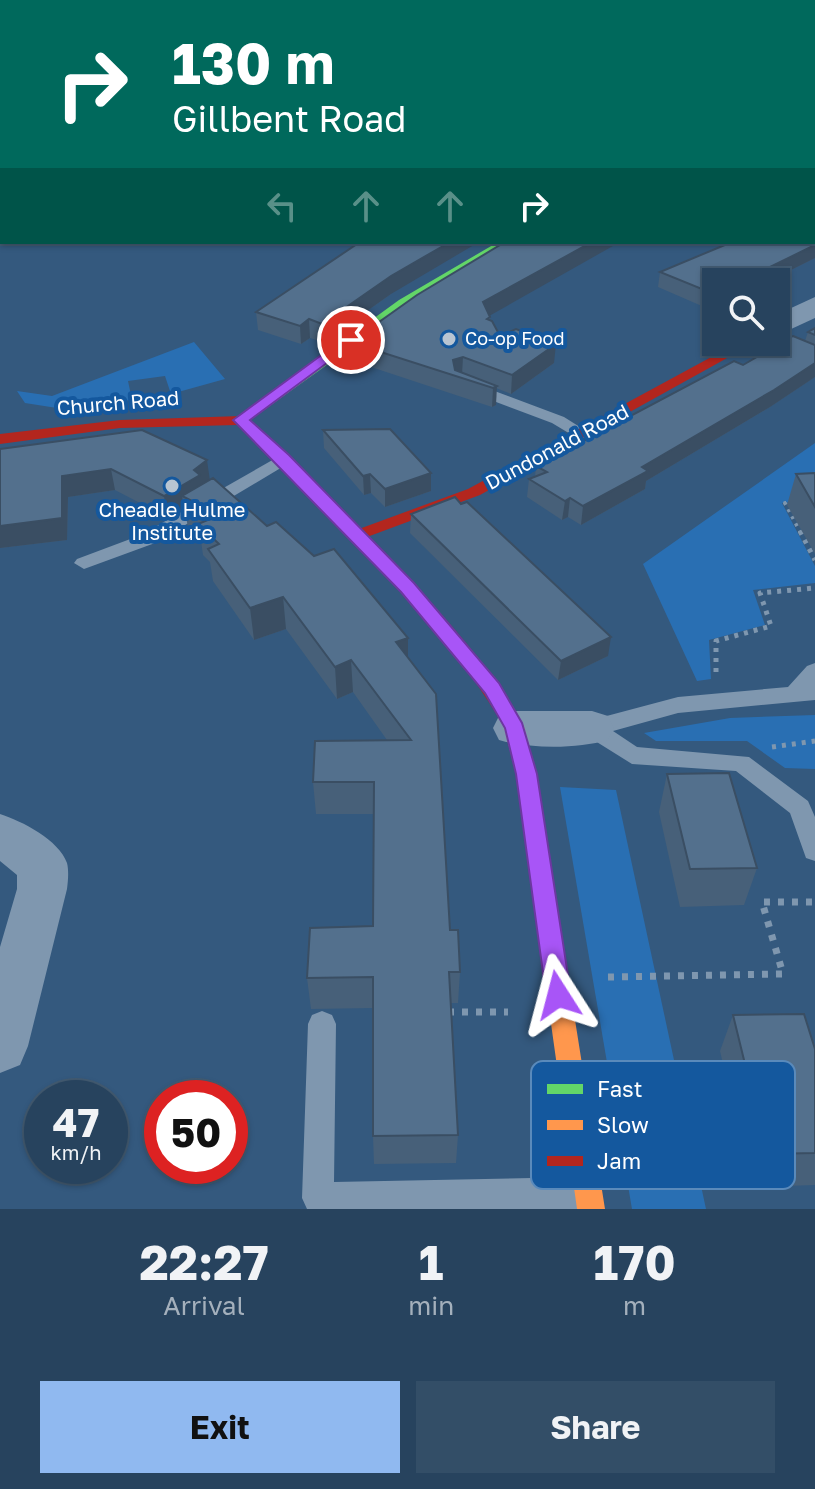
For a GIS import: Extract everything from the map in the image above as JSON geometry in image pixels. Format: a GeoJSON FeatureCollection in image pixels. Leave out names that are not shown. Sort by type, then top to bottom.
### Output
{"type":"FeatureCollection","features":[{"type":"Feature","properties":{"kind":"main road"},"geometry":{"type":"LineString","coordinates":[[503,244],[404,303],[241,420],[407,587],[492,688],[515,728],[526,774],[569,1061]]}},
{"type":"Feature","properties":{"kind":"main road","name":"Dundonald Road"},"geometry":{"type":"LineString","coordinates":[[357,535],[474,492],[724,356]]}},
{"type":"Feature","properties":{"kind":"main road","name":"Church Road"},"geometry":{"type":"LineString","coordinates":[[0,439],[84,426],[171,418],[241,420]]}},
{"type":"Feature","properties":{"kind":"street"},"geometry":{"type":"LineString","coordinates":[[790,319],[815,306]]}},
{"type":"Feature","properties":{"kind":"street"},"geometry":{"type":"LineString","coordinates":[[515,728],[592,728]]}},
{"type":"Feature","properties":{"kind":"street"},"geometry":{"type":"LineString","coordinates":[[0,834],[43,866],[42,889],[0,1046]]}},
{"type":"Feature","properties":{"kind":"lane"},"geometry":{"type":"LineString","coordinates":[[461,383],[558,420],[583,434]]}},
{"type":"Feature","properties":{"kind":"lane"},"geometry":{"type":"LineString","coordinates":[[84,563],[148,539],[283,459]]}},
{"type":"Feature","properties":{"kind":"lane"},"geometry":{"type":"LineString","coordinates":[[592,728],[678,705],[806,692],[815,671]]}},
{"type":"Feature","properties":{"kind":"lane"},"geometry":{"type":"LineString","coordinates":[[592,728],[632,755],[741,763],[800,808],[815,851]]}},
{"type":"Feature","properties":{"kind":"lane"},"geometry":{"type":"LineString","coordinates":[[322,1024],[318,1198],[590,1201]]}},
{"type":"Feature","properties":{"kind":"path"},"geometry":{"type":"LineString","coordinates":[[800,503],[785,503],[815,560]]}},
{"type":"Feature","properties":{"kind":"path"},"geometry":{"type":"LineString","coordinates":[[716,701],[716,641],[771,626],[760,593],[815,588]]}},
{"type":"Feature","properties":{"kind":"path"},"geometry":{"type":"LineString","coordinates":[[556,978],[783,974],[762,902],[815,902]]}},
{"type":"Feature","properties":{"kind":"path"},"geometry":{"type":"LineString","coordinates":[[448,1012],[561,1011]]}},
{"type":"Feature","properties":{"kind":"shaded area"},"geometry":{"type":"Polygon","coordinates":[[[194,342],[225,379],[171,394],[165,376],[128,381],[132,400],[57,408],[25,403],[17,391],[52,396],[194,342]]]}},
{"type":"Feature","properties":{"kind":"shaded area"},"geometry":{"type":"Polygon","coordinates":[[[815,443],[815,500],[782,503],[815,566],[815,583],[753,590],[765,625],[709,640],[711,679],[697,681],[643,564],[815,443]]]}},
{"type":"Feature","properties":{"kind":"shaded area"},"geometry":{"type":"Polygon","coordinates":[[[815,715],[815,769],[785,768],[747,741],[656,741],[644,733],[730,718],[815,715]]]}},
{"type":"Feature","properties":{"kind":"shaded area"},"geometry":{"type":"Polygon","coordinates":[[[560,787],[616,790],[674,1061],[607,1061],[560,787]]]}},
{"type":"Feature","properties":{"kind":"shaded area"},"geometry":{"type":"Polygon","coordinates":[[[629,1189],[702,1189],[706,1209],[632,1209],[629,1189]]]}},
{"type":"Feature","properties":{"kind":"building"},"geometry":{"type":"Polygon","coordinates":[[[357,244],[447,244],[391,276],[322,324],[309,319],[300,326],[256,312],[357,244]]]}},
{"type":"Feature","properties":{"kind":"building"},"geometry":{"type":"Polygon","coordinates":[[[502,244],[588,244],[483,302],[490,317],[487,319],[492,321],[500,336],[516,329],[556,344],[512,375],[463,357],[453,360],[455,370],[497,386],[493,388],[365,347],[370,341],[358,337],[417,295],[502,244]]]}},
{"type":"Feature","properties":{"kind":"building"},"geometry":{"type":"Polygon","coordinates":[[[727,244],[815,244],[768,268],[702,268],[702,289],[660,272],[727,244]]]}},
{"type":"Feature","properties":{"kind":"building"},"geometry":{"type":"Polygon","coordinates":[[[793,336],[815,345],[815,363],[642,467],[648,471],[583,506],[570,498],[565,501],[529,479],[547,472],[536,466],[734,361],[743,365],[759,356],[790,356],[790,338],[793,336]]]}},
{"type":"Feature","properties":{"kind":"building"},"geometry":{"type":"Polygon","coordinates":[[[390,429],[431,473],[385,489],[370,474],[363,476],[323,430],[390,429]]]}},
{"type":"Feature","properties":{"kind":"building"},"geometry":{"type":"Polygon","coordinates":[[[142,430],[207,460],[194,470],[200,475],[164,496],[111,469],[62,476],[62,518],[0,526],[0,449],[142,430]]]}},
{"type":"Feature","properties":{"kind":"building"},"geometry":{"type":"Polygon","coordinates":[[[815,473],[815,507],[796,474],[815,473]]]}},
{"type":"Feature","properties":{"kind":"building"},"geometry":{"type":"Polygon","coordinates":[[[213,478],[267,526],[276,522],[314,556],[334,549],[408,638],[396,642],[436,694],[450,930],[458,930],[460,972],[449,972],[458,1135],[373,1136],[373,977],[307,978],[310,928],[373,926],[374,782],[313,782],[315,741],[411,740],[351,660],[335,667],[283,597],[250,608],[208,549],[219,544],[198,524],[220,515],[182,496],[213,478]]]}},
{"type":"Feature","properties":{"kind":"building"},"geometry":{"type":"Polygon","coordinates":[[[455,497],[461,504],[467,502],[611,637],[561,661],[411,514],[455,497]]]}},
{"type":"Feature","properties":{"kind":"building"},"geometry":{"type":"Polygon","coordinates":[[[729,773],[757,868],[690,869],[667,774],[729,773]]]}},
{"type":"Feature","properties":{"kind":"building"},"geometry":{"type":"Polygon","coordinates":[[[804,1014],[815,1049],[815,1153],[795,1153],[795,1061],[744,1061],[733,1015],[804,1014]]]}},
{"type":"Feature","properties":{"kind":"traffic: fast"},"geometry":{"type":"LineString","coordinates":[[241,420],[404,303],[503,244]]}},
{"type":"Feature","properties":{"kind":"traffic: slow"},"geometry":{"type":"LineString","coordinates":[[514,727],[526,774],[569,1061]]}},
{"type":"Feature","properties":{"kind":"traffic: slow"},"geometry":{"type":"LineString","coordinates":[[588,1189],[591,1209]]}},
{"type":"Feature","properties":{"kind":"traffic: jam"},"geometry":{"type":"LineString","coordinates":[[357,535],[474,492],[723,356]]}},
{"type":"Feature","properties":{"kind":"traffic: jam"},"geometry":{"type":"LineString","coordinates":[[241,420],[407,587],[492,688],[514,727]]}},
{"type":"Feature","properties":{"kind":"traffic: jam"},"geometry":{"type":"LineString","coordinates":[[0,439],[120,424],[241,420]]}},
{"type":"Feature","properties":{"kind":"place","name":"Co-op Food"},"geometry":{"type":"Point","coordinates":[449,339]}},
{"type":"Feature","properties":{"kind":"place","name":"Cheadle Hulme Institute"},"geometry":{"type":"Point","coordinates":[172,486]}},
{"type":"Feature","properties":{"kind":"route"},"geometry":{"type":"LineString","coordinates":[[351,340],[241,420],[407,587],[492,688],[515,728],[526,774],[558,995]]}}]}
